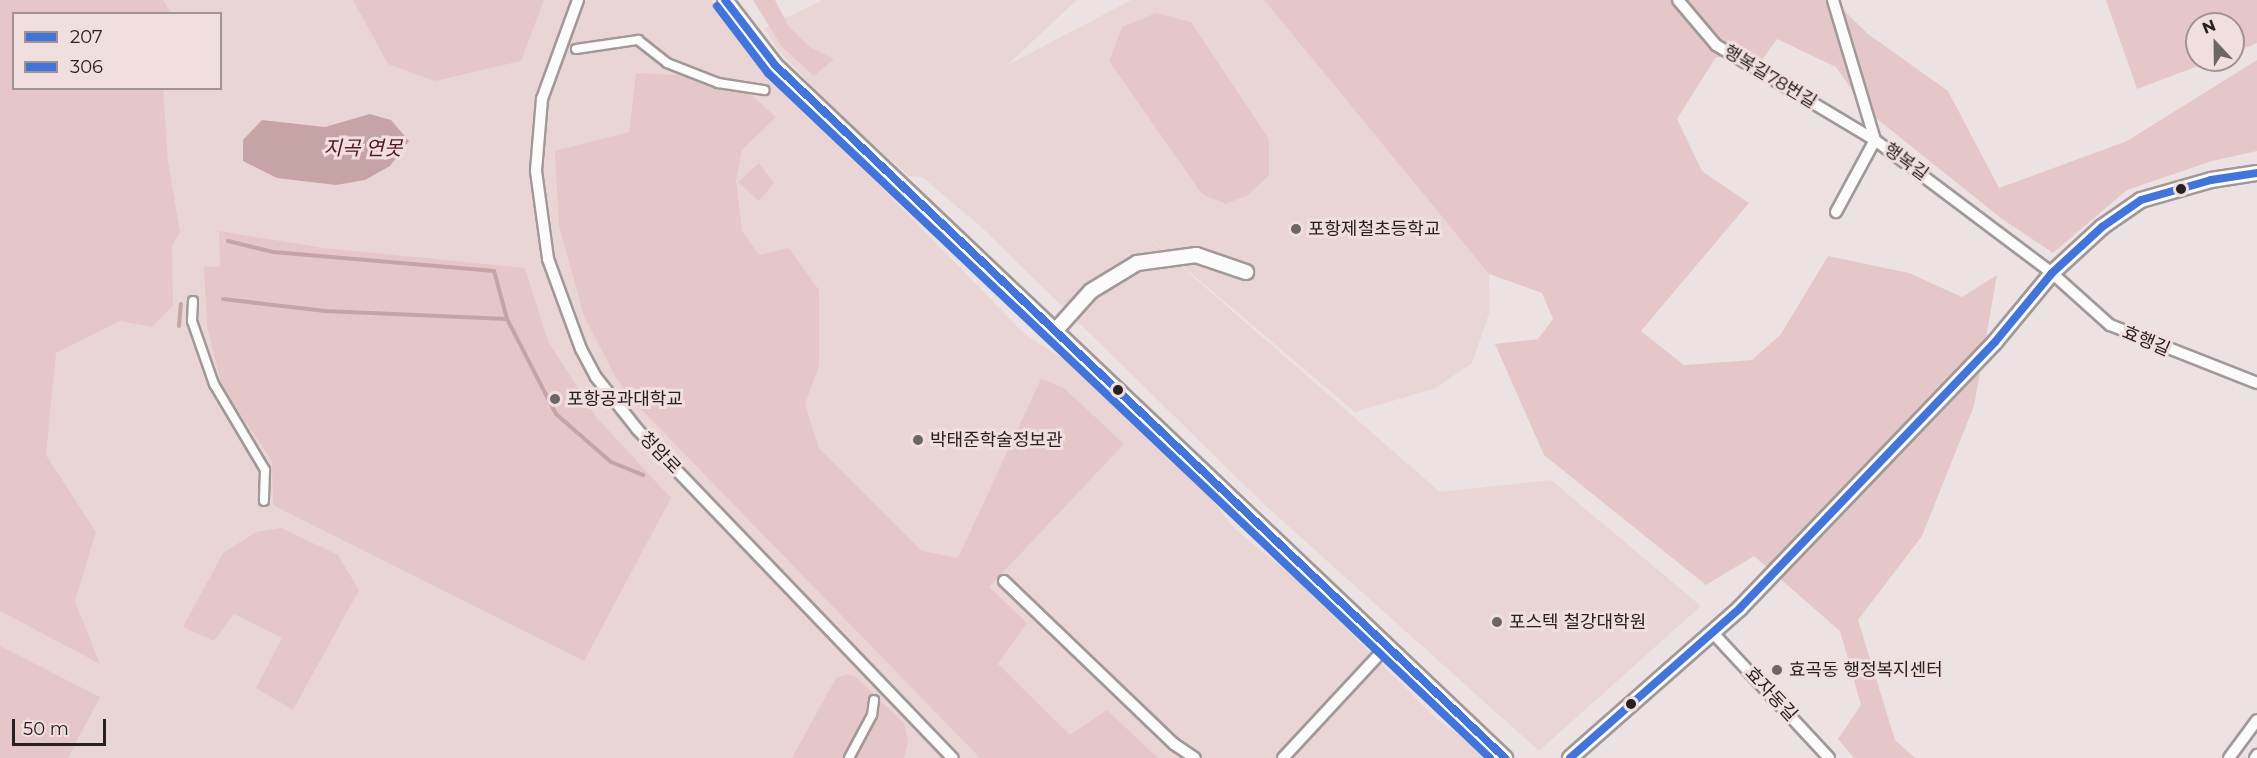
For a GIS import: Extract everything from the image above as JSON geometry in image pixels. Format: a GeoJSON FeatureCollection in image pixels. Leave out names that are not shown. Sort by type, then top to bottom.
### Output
{"type":"FeatureCollection","features":[{"type":"Feature","properties":{"kind":"street","name":"청암로"},"geometry":{"type":"LineString","coordinates":[[578,0],[542,99],[536,171],[548,259],[581,349],[596,377],[632,423],[952,758]]}},
{"type":"Feature","properties":{"kind":"street"},"geometry":{"type":"LineString","coordinates":[[725,0],[775,65],[1389,645],[1505,758]]}},
{"type":"Feature","properties":{"kind":"street","name":"행복길78번길"},"geometry":{"type":"LineString","coordinates":[[1678,0],[1716,45],[1875,140]]}},
{"type":"Feature","properties":{"kind":"street","name":"행복길"},"geometry":{"type":"LineString","coordinates":[[1833,0],[1875,140],[2052,273]]}},
{"type":"Feature","properties":{"kind":"street"},"geometry":{"type":"LineString","coordinates":[[576,49],[638,39],[667,63],[718,82],[764,90]]}},
{"type":"Feature","properties":{"kind":"street"},"geometry":{"type":"LineString","coordinates":[[1836,212],[1875,140]]}},
{"type":"Feature","properties":{"kind":"street"},"geometry":{"type":"LineString","coordinates":[[1570,758],[1712,632],[1824,523],[1995,342],[2052,273],[2102,227],[2141,200],[2211,180],[2257,173]]}},
{"type":"Feature","properties":{"kind":"street"},"geometry":{"type":"LineString","coordinates":[[1056,330],[1091,291],[1137,263],[1196,255],[1246,272]]}},
{"type":"Feature","properties":{"kind":"street","name":"효행길"},"geometry":{"type":"LineString","coordinates":[[2052,273],[2110,325],[2257,383]]}},
{"type":"Feature","properties":{"kind":"street"},"geometry":{"type":"LineString","coordinates":[[193,301],[192,321],[214,384],[265,470],[264,501]]}},
{"type":"Feature","properties":{"kind":"street"},"geometry":{"type":"LineString","coordinates":[[1004,581],[1174,744],[1195,758]]}},
{"type":"Feature","properties":{"kind":"street","name":"효자동길"},"geometry":{"type":"LineString","coordinates":[[1712,632],[1829,758]]}},
{"type":"Feature","properties":{"kind":"street"},"geometry":{"type":"LineString","coordinates":[[1283,758],[1389,645]]}},
{"type":"Feature","properties":{"kind":"street"},"geometry":{"type":"LineString","coordinates":[[849,758],[872,715],[874,700]]}},
{"type":"Feature","properties":{"kind":"street"},"geometry":{"type":"LineString","coordinates":[[2229,758],[2257,720]]}},
{"type":"Feature","properties":{"kind":"shaded area","name":"포항공과대학교"},"geometry":{"type":"Polygon","coordinates":[[[0,0],[711,0],[764,74],[836,141],[1026,335],[1085,373],[1209,496],[1233,527],[1298,581],[1437,719],[1490,758],[0,758],[0,0]]]}},
{"type":"Feature","properties":{"kind":"shaded area"},"geometry":{"type":"Polygon","coordinates":[[[0,0],[163,0],[170,12],[12,12],[12,90],[163,90],[168,162],[180,232],[172,245],[173,306],[152,327],[120,321],[56,353],[46,455],[96,532],[75,601],[100,664],[0,611],[0,0]]]}},
{"type":"Feature","properties":{"kind":"shaded area"},"geometry":{"type":"Polygon","coordinates":[[[353,0],[544,0],[521,61],[435,81],[388,64],[353,0]]]}},
{"type":"Feature","properties":{"kind":"shaded area"},"geometry":{"type":"Polygon","coordinates":[[[753,0],[775,0],[789,27],[810,47],[834,59],[814,76],[782,47],[753,0]]]}},
{"type":"Feature","properties":{"kind":"shaded area"},"geometry":{"type":"Polygon","coordinates":[[[823,0],[1077,0],[1006,66],[1131,0],[1264,0],[1489,274],[1490,311],[1472,363],[1436,388],[1355,412],[1135,226],[1440,492],[1551,480],[1701,606],[1539,751],[1268,508],[981,227],[922,177],[909,176],[837,113],[778,50],[764,28],[823,0]]]}},
{"type":"Feature","properties":{"kind":"shaded area"},"geometry":{"type":"Polygon","coordinates":[[[1264,0],[1833,0],[1868,34],[1948,91],[1999,188],[2127,141],[2238,72],[2245,72],[2245,67],[2257,60],[2257,151],[2212,161],[2127,190],[2053,253],[2002,219],[1867,111],[1836,67],[1777,39],[1762,60],[1716,57],[1677,119],[1702,171],[1749,203],[1641,331],[1684,365],[1752,360],[1781,334],[1828,256],[1909,273],[1962,297],[1997,275],[1974,406],[1922,536],[1858,620],[1895,740],[1915,758],[1854,758],[1838,739],[1861,705],[1840,631],[1754,556],[1706,585],[1544,455],[1495,344],[1538,339],[1553,319],[1542,293],[1489,274],[1264,0]]]}},
{"type":"Feature","properties":{"kind":"shaded area"},"geometry":{"type":"Polygon","coordinates":[[[2106,0],[2257,0],[2257,43],[2245,48],[2245,12],[2185,12],[2185,71],[2137,89],[2106,0]]]}},
{"type":"Feature","properties":{"kind":"shaded area"},"geometry":{"type":"Polygon","coordinates":[[[1156,13],[1191,22],[1269,139],[1269,175],[1248,195],[1226,204],[1202,194],[1109,61],[1122,27],[1156,13]]]}},
{"type":"Feature","properties":{"kind":"shaded area"},"geometry":{"type":"Polygon","coordinates":[[[636,73],[732,78],[776,117],[742,150],[736,180],[742,231],[759,255],[789,248],[819,290],[819,366],[805,404],[819,448],[922,551],[958,558],[1041,379],[1064,388],[1124,444],[989,587],[1027,623],[998,664],[1070,735],[1107,710],[1158,758],[980,758],[637,405],[616,378],[584,316],[559,226],[555,151],[629,132],[636,73]]]}},
{"type":"Feature","properties":{"kind":"shaded area"},"geometry":{"type":"Polygon","coordinates":[[[759,163],[774,183],[759,201],[738,182],[759,163]]]}},
{"type":"Feature","properties":{"kind":"shaded area"},"geometry":{"type":"Polygon","coordinates":[[[219,231],[324,248],[525,268],[548,341],[597,418],[671,498],[584,661],[273,505],[272,461],[222,387],[207,327],[204,267],[220,266],[219,231]]]}},
{"type":"Feature","properties":{"kind":"shaded area"},"geometry":{"type":"Polygon","coordinates":[[[281,528],[338,555],[359,590],[293,710],[256,688],[282,638],[234,614],[214,641],[183,627],[223,553],[256,532],[281,528]]]}},
{"type":"Feature","properties":{"kind":"shaded area"},"geometry":{"type":"Polygon","coordinates":[[[0,646],[100,697],[68,758],[0,758],[0,646]]]}},
{"type":"Feature","properties":{"kind":"shaded area"},"geometry":{"type":"Polygon","coordinates":[[[848,674],[856,677],[904,723],[908,741],[904,758],[792,758],[836,678],[848,674]]]}},
{"type":"Feature","properties":{"kind":"water","name":"지곡 연못"},"geometry":{"type":"Polygon","coordinates":[[[370,114],[391,120],[409,141],[390,166],[365,180],[336,185],[277,178],[243,161],[243,140],[262,120],[325,127],[370,114]]]}},
{"type":"Feature","properties":{"kind":"waterway"},"geometry":{"type":"LineString","coordinates":[[228,241],[273,252],[494,271],[507,319],[556,414],[611,462],[644,475]]}},
{"type":"Feature","properties":{"kind":"waterway"},"geometry":{"type":"LineString","coordinates":[[223,299],[325,311],[507,319]]}},
{"type":"Feature","properties":{"kind":"waterway"},"geometry":{"type":"LineString","coordinates":[[179,326],[181,304]]}},
{"type":"Feature","properties":{"kind":"transit line","name":"207"},"geometry":{"type":"LineString","coordinates":[[725,0],[775,65],[1505,758]]}},
{"type":"Feature","properties":{"kind":"transit line","name":"306"},"geometry":{"type":"LineString","coordinates":[[717,6],[768,73],[1490,758]]}},
{"type":"Feature","properties":{"kind":"transit line","name":"207"},"geometry":{"type":"LineString","coordinates":[[1570,758],[1740,608],[1995,342],[2052,273],[2102,227],[2141,200],[2211,180],[2257,173]]}},
{"type":"Feature","properties":{"kind":"place","name":"포항제철초등학교"},"geometry":{"type":"Point","coordinates":[1296,229]}},
{"type":"Feature","properties":{"kind":"place","name":"포항공과대학교"},"geometry":{"type":"Point","coordinates":[555,399]}},
{"type":"Feature","properties":{"kind":"place","name":"박태준학술정보관"},"geometry":{"type":"Point","coordinates":[918,440]}},
{"type":"Feature","properties":{"kind":"place","name":"포스텍 철강대학원"},"geometry":{"type":"Point","coordinates":[1497,622]}},
{"type":"Feature","properties":{"kind":"place","name":"효곡동 행정복지센터"},"geometry":{"type":"Point","coordinates":[1777,670]}}]}
